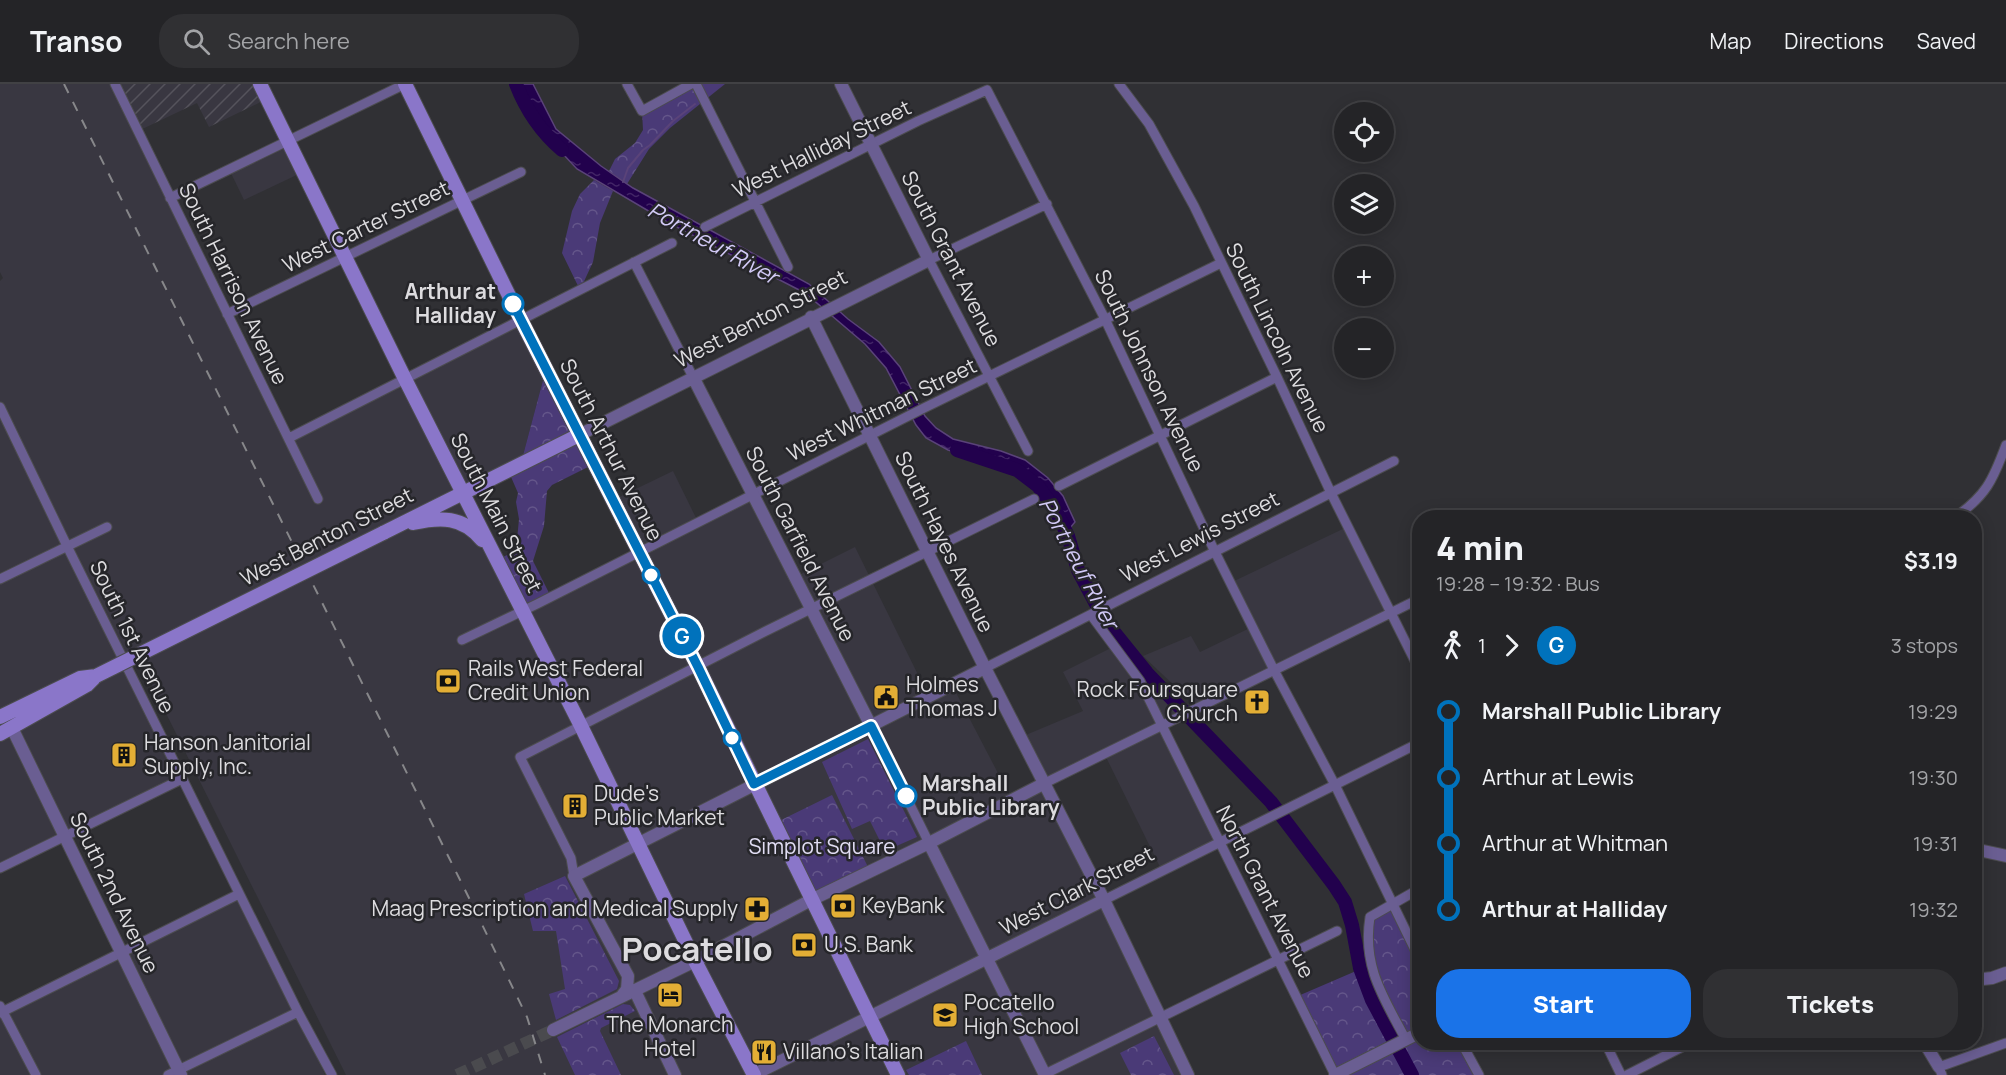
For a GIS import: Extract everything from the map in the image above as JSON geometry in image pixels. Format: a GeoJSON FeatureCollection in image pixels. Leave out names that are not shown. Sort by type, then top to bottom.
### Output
{"type":"FeatureCollection","features":[{"type":"Feature","properties":{"kind":"main road","name":"South Main Street"},"geometry":{"type":"LineString","coordinates":[[260,84],[492,554],[523,610],[695,961],[754,1075]]}},
{"type":"Feature","properties":{"kind":"main road","name":"South Arthur Avenue"},"geometry":{"type":"LineString","coordinates":[[405,84],[520,320],[698,667],[898,1075]]}},
{"type":"Feature","properties":{"kind":"main road","name":"West Benton Street"},"geometry":{"type":"LineString","coordinates":[[96,676],[579,435]]}},
{"type":"Feature","properties":{"kind":"main road"},"geometry":{"type":"LineString","coordinates":[[396,526],[438,519],[456,521],[473,529],[492,554]]}},
{"type":"Feature","properties":{"kind":"main road"},"geometry":{"type":"LineString","coordinates":[[1,715],[80,678],[96,676]]}},
{"type":"Feature","properties":{"kind":"main road"},"geometry":{"type":"LineString","coordinates":[[6,731],[87,685],[96,676]]}},
{"type":"Feature","properties":{"kind":"main road"},"geometry":{"type":"LineString","coordinates":[[6,731],[17,717],[33,709],[41,697]]}},
{"type":"Feature","properties":{"kind":"street","name":"South Harrison Avenue"},"geometry":{"type":"LineString","coordinates":[[115,84],[318,499]]}},
{"type":"Feature","properties":{"kind":"street"},"geometry":{"type":"LineString","coordinates":[[170,198],[405,84]]}},
{"type":"Feature","properties":{"kind":"street"},"geometry":{"type":"LineString","coordinates":[[627,84],[642,111],[691,84]]}},
{"type":"Feature","properties":{"kind":"street"},"geometry":{"type":"LineString","coordinates":[[696,84],[788,267]]}},
{"type":"Feature","properties":{"kind":"street","name":"South Grant Avenue"},"geometry":{"type":"LineString","coordinates":[[841,84],[1028,451]]}},
{"type":"Feature","properties":{"kind":"street","name":"South Lincoln Avenue"},"geometry":{"type":"LineString","coordinates":[[1119,84],[1149,124],[1194,206],[1330,493],[1412,655]]}},
{"type":"Feature","properties":{"kind":"street","name":"West Halliday Street"},"geometry":{"type":"LineString","coordinates":[[705,227],[987,90]]}},
{"type":"Feature","properties":{"kind":"street","name":"South Johnson Avenue"},"geometry":{"type":"LineString","coordinates":[[987,90],[1105,319],[1215,552],[1335,785],[1412,944]]}},
{"type":"Feature","properties":{"kind":"street","name":"West Carter Street"},"geometry":{"type":"LineString","coordinates":[[227,314],[521,172]]}},
{"type":"Feature","properties":{"kind":"street","name":"West Benton Street"},"geometry":{"type":"LineString","coordinates":[[579,435],[838,304],[1047,204]]}},
{"type":"Feature","properties":{"kind":"street"},"geometry":{"type":"LineString","coordinates":[[289,438],[672,243]]}},
{"type":"Feature","properties":{"kind":"street","name":"South Garfield Avenue"},"geometry":{"type":"LineString","coordinates":[[634,262],[929,843]]}},
{"type":"Feature","properties":{"kind":"street","name":"West Whitman Street"},"geometry":{"type":"LineString","coordinates":[[462,640],[924,408],[1221,263]]}},
{"type":"Feature","properties":{"kind":"street","name":"South Hayes Avenue"},"geometry":{"type":"LineString","coordinates":[[816,315],[870,435],[927,552],[1104,900],[1188,1075]]}},
{"type":"Feature","properties":{"kind":"street"},"geometry":{"type":"LineString","coordinates":[[1059,486],[1277,377]]}},
{"type":"Feature","properties":{"kind":"street","name":"South 1st Avenue"},"geometry":{"type":"LineString","coordinates":[[0,406],[182,779],[298,1012],[332,1075]]}},
{"type":"Feature","properties":{"kind":"street"},"geometry":{"type":"LineString","coordinates":[[0,434],[11,429]]}},
{"type":"Feature","properties":{"kind":"street"},"geometry":{"type":"LineString","coordinates":[[1966,510],[1973,505],[1994,477],[2006,445]]}},
{"type":"Feature","properties":{"kind":"street","name":"West Lewis Street"},"geometry":{"type":"LineString","coordinates":[[574,876],[1394,461]]}},
{"type":"Feature","properties":{"kind":"street"},"geometry":{"type":"LineString","coordinates":[[652,982],[638,982],[628,976],[574,876],[571,858],[520,757],[1034,499]]}},
{"type":"Feature","properties":{"kind":"street"},"geometry":{"type":"LineString","coordinates":[[0,579],[107,527]]}},
{"type":"Feature","properties":{"kind":"street"},"geometry":{"type":"LineString","coordinates":[[553,1030],[695,961],[1197,707],[1412,602]]}},
{"type":"Feature","properties":{"kind":"street"},"geometry":{"type":"LineString","coordinates":[[1091,615],[1140,681],[1162,725]]}},
{"type":"Feature","properties":{"kind":"street","name":"North Grant Avenue"},"geometry":{"type":"LineString","coordinates":[[1162,725],[1335,1075]]}},
{"type":"Feature","properties":{"kind":"street","name":"South 2nd Avenue"},"geometry":{"type":"LineString","coordinates":[[6,731],[66,836],[123,952],[176,1073]]}},
{"type":"Feature","properties":{"kind":"street","name":"West Clark Street"},"geometry":{"type":"LineString","coordinates":[[754,1075],[1412,746]]}},
{"type":"Feature","properties":{"kind":"street"},"geometry":{"type":"LineString","coordinates":[[0,868],[182,779]]}},
{"type":"Feature","properties":{"kind":"street"},"geometry":{"type":"LineString","coordinates":[[929,843],[1045,1074],[1337,932]]}},
{"type":"Feature","properties":{"kind":"street"},"geometry":{"type":"LineString","coordinates":[[1982,851],[2006,856]]}},
{"type":"Feature","properties":{"kind":"street"},"geometry":{"type":"LineString","coordinates":[[1406,1040],[1370,965],[1368,933],[1370,917],[1412,893]]}},
{"type":"Feature","properties":{"kind":"street"},"geometry":{"type":"LineString","coordinates":[[36,1075],[1,1010],[240,894]]}},
{"type":"Feature","properties":{"kind":"street"},"geometry":{"type":"LineString","coordinates":[[1982,979],[2006,973]]}},
{"type":"Feature","properties":{"kind":"street"},"geometry":{"type":"LineString","coordinates":[[621,998],[627,989],[628,976]]}},
{"type":"Feature","properties":{"kind":"street"},"geometry":{"type":"LineString","coordinates":[[635,991],[675,1075]]}},
{"type":"Feature","properties":{"kind":"street"},"geometry":{"type":"LineString","coordinates":[[176,1073],[298,1012]]}},
{"type":"Feature","properties":{"kind":"street"},"geometry":{"type":"LineString","coordinates":[[1335,1075],[1412,1037]]}},
{"type":"Feature","properties":{"kind":"street"},"geometry":{"type":"LineString","coordinates":[[1929,1050],[1941,1071],[2006,1043]]}},
{"type":"Feature","properties":{"kind":"street"},"geometry":{"type":"LineString","coordinates":[[1465,1050],[1479,1075]]}},
{"type":"Feature","properties":{"kind":"street"},"geometry":{"type":"LineString","coordinates":[[1609,1050],[1621,1075]]}},
{"type":"Feature","properties":{"kind":"street"},"geometry":{"type":"LineString","coordinates":[[1628,1075],[1676,1050]]}},
{"type":"Feature","properties":{"kind":"shaded area"},"geometry":{"type":"Polygon","coordinates":[[[0,84],[115,84],[289,438],[521,320],[546,369],[521,463],[463,492],[523,610],[639,552],[613,500],[673,471],[698,522],[753,494],[795,577],[855,547],[929,697],[952,685],[1012,800],[1045,783],[1021,737],[1083,711],[1063,672],[1119,644],[1179,716],[1162,725],[1220,842],[1162,871],[1105,755],[1045,784],[1189,1075],[346,1075],[137,655],[125,661],[182,779],[0,867],[0,734],[87,685],[0,717],[0,281],[3,278],[0,272],[0,84]]]}},
{"type":"Feature","properties":{"kind":"shaded area"},"geometry":{"type":"Polygon","coordinates":[[[115,84],[260,84],[267,99],[209,127],[197,103],[138,131],[115,84]]]}},
{"type":"Feature","properties":{"kind":"shaded area"},"geometry":{"type":"Polygon","coordinates":[[[287,140],[303,172],[244,200],[229,169],[287,140]]]}},
{"type":"Feature","properties":{"kind":"shaded area"},"geometry":{"type":"Polygon","coordinates":[[[1347,527],[1391,613],[1197,707],[1143,656],[1191,636],[1200,652],[1252,627],[1230,583],[1347,527]]]}},
{"type":"Feature","properties":{"kind":"shaded area"},"geometry":{"type":"Polygon","coordinates":[[[239,894],[298,1012],[325,1075],[0,1075],[0,1013],[239,894]]]}},
{"type":"Feature","properties":{"kind":"green space"},"geometry":{"type":"Polygon","coordinates":[[[698,84],[725,84],[670,128],[649,149],[627,184],[609,171],[615,159],[635,143],[643,130],[642,111],[698,84]]]}},
{"type":"Feature","properties":{"kind":"green space"},"geometry":{"type":"Polygon","coordinates":[[[594,180],[613,191],[600,223],[593,262],[580,290],[562,253],[572,211],[580,194],[594,180]]]}},
{"type":"Feature","properties":{"kind":"green space"},"geometry":{"type":"Polygon","coordinates":[[[546,369],[594,464],[552,485],[547,491],[544,526],[533,561],[551,597],[523,611],[496,560],[516,551],[519,519],[516,502],[518,493],[508,470],[521,463],[546,369]]]}},
{"type":"Feature","properties":{"kind":"green space"},"geometry":{"type":"Polygon","coordinates":[[[868,739],[917,837],[885,851],[870,821],[852,829],[822,762],[868,739]]]}},
{"type":"Feature","properties":{"kind":"green space","name":"Simplot Square"},"geometry":{"type":"Polygon","coordinates":[[[832,795],[870,871],[811,900],[773,824],[832,795]]]}},
{"type":"Feature","properties":{"kind":"green space"},"geometry":{"type":"Polygon","coordinates":[[[565,876],[619,981],[617,989],[556,1020],[549,994],[565,989],[556,931],[533,931],[524,894],[565,876]]]}},
{"type":"Feature","properties":{"kind":"green space"},"geometry":{"type":"Polygon","coordinates":[[[1392,903],[1412,944],[1412,1050],[1465,1050],[1479,1075],[1335,1075],[1298,996],[1370,965],[1370,917],[1392,903]]]}},
{"type":"Feature","properties":{"kind":"green space"},"geometry":{"type":"Polygon","coordinates":[[[623,1004],[630,1005],[635,1011],[601,1028],[600,1031],[621,1075],[575,1075],[557,1037],[623,1004]]]}},
{"type":"Feature","properties":{"kind":"green space"},"geometry":{"type":"Polygon","coordinates":[[[1154,1036],[1174,1075],[1131,1075],[1120,1053],[1154,1036]]]}},
{"type":"Feature","properties":{"kind":"green space"},"geometry":{"type":"Polygon","coordinates":[[[966,1041],[982,1075],[909,1075],[906,1070],[966,1041]]]}},
{"type":"Feature","properties":{"kind":"water"},"geometry":{"type":"Polygon","coordinates":[[[517,84],[533,84],[556,129],[601,166],[633,188],[809,284],[848,319],[879,342],[900,367],[925,416],[936,428],[953,439],[1001,451],[1025,460],[1048,478],[1063,496],[1075,522],[1065,534],[1050,494],[1023,468],[994,456],[962,454],[948,450],[926,438],[916,425],[886,368],[865,344],[805,293],[669,223],[577,169],[548,138],[520,94],[517,84]]]}},
{"type":"Feature","properties":{"kind":"waterway","name":"Portneuf River"},"geometry":{"type":"LineString","coordinates":[[516,84],[535,120],[562,150]]}},
{"type":"Feature","properties":{"kind":"waterway"},"geometry":{"type":"LineString","coordinates":[[623,182],[628,168],[643,150],[673,121],[695,104]]}},
{"type":"Feature","properties":{"kind":"waterway","name":"Portneuf River"},"geometry":{"type":"LineString","coordinates":[[957,450],[1017,470],[1038,486],[1056,511],[1068,536],[1078,570],[1105,621],[1147,673],[1271,802],[1334,885],[1345,902],[1360,968],[1372,1000],[1412,1075]]}},
{"type":"Feature","properties":{"kind":"tunnel"},"geometry":{"type":"LineString","coordinates":[[457,1075],[553,1030]]}},
{"type":"Feature","properties":{"kind":"railway"},"geometry":{"type":"LineString","coordinates":[[64,84],[527,1017],[545,1075]]}},
{"type":"Feature","properties":{"kind":"bus line","name":"G"},"geometry":{"type":"LineString","coordinates":[[513,304],[698,667],[754,784],[871,726],[906,796]]}},
{"type":"Feature","properties":{"kind":"place","name":"Arthur at Halliday"},"geometry":{"type":"Point","coordinates":[513,304]}},
{"type":"Feature","properties":{"kind":"place","name":"Rails West Federal Credit Union"},"geometry":{"type":"Point","coordinates":[448,681]}},
{"type":"Feature","properties":{"kind":"place","name":"Holmes Thomas J"},"geometry":{"type":"Point","coordinates":[886,697]}},
{"type":"Feature","properties":{"kind":"place","name":"Rock Foursquare Church"},"geometry":{"type":"Point","coordinates":[1257,702]}},
{"type":"Feature","properties":{"kind":"place","name":"Hanson Janitorial Supply, Inc."},"geometry":{"type":"Point","coordinates":[124,755]}},
{"type":"Feature","properties":{"kind":"place","name":"Marshall Public Library"},"geometry":{"type":"Point","coordinates":[906,796]}},
{"type":"Feature","properties":{"kind":"place","name":"Dude's Public Market"},"geometry":{"type":"Point","coordinates":[575,806]}},
{"type":"Feature","properties":{"kind":"place","name":"KeyBank"},"geometry":{"type":"Point","coordinates":[843,906]}},
{"type":"Feature","properties":{"kind":"place","name":"Maag Prescription and Medical Supply"},"geometry":{"type":"Point","coordinates":[757,909]}},
{"type":"Feature","properties":{"kind":"place","name":"U.S. Bank"},"geometry":{"type":"Point","coordinates":[804,945]}},
{"type":"Feature","properties":{"kind":"place","name":"The Monarch Hotel"},"geometry":{"type":"Point","coordinates":[670,995]}},
{"type":"Feature","properties":{"kind":"place","name":"Pocatello High School"},"geometry":{"type":"Point","coordinates":[945,1015]}},
{"type":"Feature","properties":{"kind":"place","name":"Villano's Italian"},"geometry":{"type":"Point","coordinates":[764,1052]}},
{"type":"Feature","properties":{"kind":"district","name":"Pocatello"},"geometry":{"type":"Point","coordinates":[697,949]}}]}
